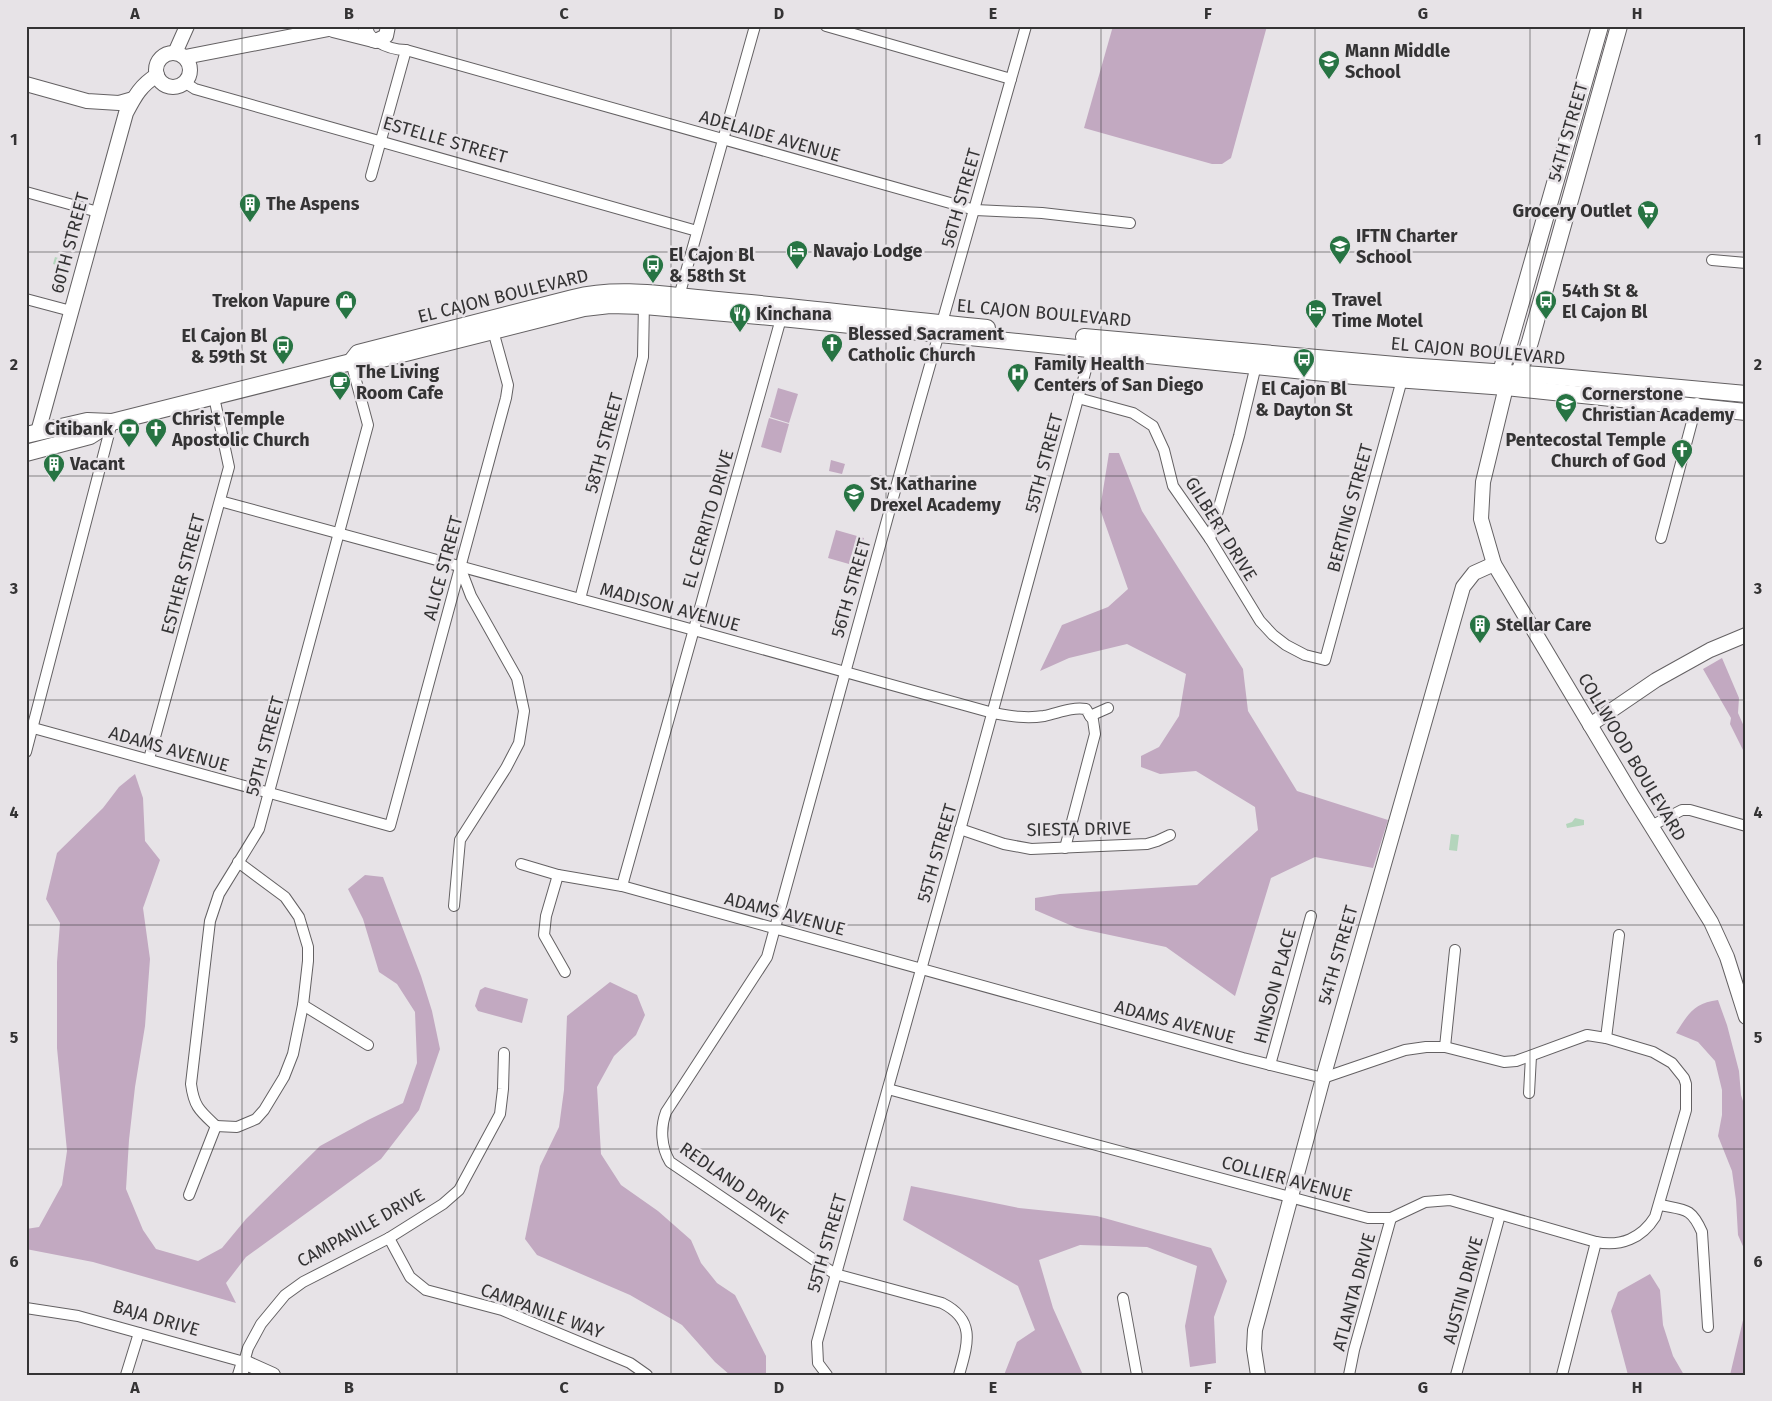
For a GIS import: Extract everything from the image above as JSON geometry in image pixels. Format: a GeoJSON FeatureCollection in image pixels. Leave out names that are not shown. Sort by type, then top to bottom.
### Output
{"type":"FeatureCollection","features":[{"type":"Feature","properties":{"kind":"main road","name":"54TH STREET"},"geometry":{"type":"LineString","coordinates":[[1503,379],[1512,338],[1600,26]]}},
{"type":"Feature","properties":{"kind":"main road","name":"54TH STREET"},"geometry":{"type":"LineString","coordinates":[[1503,379],[1519,373],[1530,342],[1619,26]]}},
{"type":"Feature","properties":{"kind":"main road","name":"EL CAJON BOULEVARD"},"geometry":{"type":"LineString","coordinates":[[32,433],[87,422],[112,422],[351,362],[366,364],[491,325],[584,308],[644,300],[782,312],[1093,344],[1503,379],[1696,407],[1746,412]]}},
{"type":"Feature","properties":{"kind":"main road","name":"EL CAJON BOULEVARD"},"geometry":{"type":"LineString","coordinates":[[1519,373],[1746,394]]}},
{"type":"Feature","properties":{"kind":"main road","name":"EL CAJON BOULEVARD"},"geometry":{"type":"LineString","coordinates":[[26,453],[90,436],[112,422]]}},
{"type":"Feature","properties":{"kind":"street"},"geometry":{"type":"LineString","coordinates":[[180,55],[187,26]]}},
{"type":"Feature","properties":{"kind":"street"},"geometry":{"type":"LineString","coordinates":[[180,55],[190,65],[190,74],[184,82],[177,86],[169,86],[157,76],[156,67],[160,59],[166,54],[180,55],[330,30],[344,26]]}},
{"type":"Feature","properties":{"kind":"street"},"geometry":{"type":"LineString","coordinates":[[366,26],[367,35],[374,40]]}},
{"type":"Feature","properties":{"kind":"street"},"geometry":{"type":"LineString","coordinates":[[677,303],[755,26]]}},
{"type":"Feature","properties":{"kind":"street"},"geometry":{"type":"LineString","coordinates":[[826,26],[1012,79]]}},
{"type":"Feature","properties":{"kind":"street","name":"56TH STREET"},"geometry":{"type":"LineString","coordinates":[[776,928],[844,672],[1026,26]]}},
{"type":"Feature","properties":{"kind":"street"},"geometry":{"type":"LineString","coordinates":[[330,30],[374,40],[384,39],[391,28]]}},
{"type":"Feature","properties":{"kind":"street","name":"ADELAIDE AVENUE"},"geometry":{"type":"LineString","coordinates":[[391,28],[406,50]]}},
{"type":"Feature","properties":{"kind":"street","name":"ADELAIDE AVENUE"},"geometry":{"type":"LineString","coordinates":[[374,40],[382,45],[406,50],[975,210],[1042,214],[1130,223]]}},
{"type":"Feature","properties":{"kind":"street"},"geometry":{"type":"LineString","coordinates":[[371,176],[406,50]]}},
{"type":"Feature","properties":{"kind":"street","name":"60TH STREET"},"geometry":{"type":"LineString","coordinates":[[32,433],[71,311],[126,113],[133,98],[144,83],[157,76]]}},
{"type":"Feature","properties":{"kind":"street","name":"ESTELLE STREET"},"geometry":{"type":"LineString","coordinates":[[184,82],[195,89],[697,231]]}},
{"type":"Feature","properties":{"kind":"street"},"geometry":{"type":"LineString","coordinates":[[26,84],[87,101],[118,104],[133,98]]}},
{"type":"Feature","properties":{"kind":"street"},"geometry":{"type":"LineString","coordinates":[[26,192],[98,212]]}},
{"type":"Feature","properties":{"kind":"street"},"geometry":{"type":"LineString","coordinates":[[1712,260],[1746,263]]}},
{"type":"Feature","properties":{"kind":"street"},"geometry":{"type":"LineString","coordinates":[[26,299],[71,311]]}},
{"type":"Feature","properties":{"kind":"street","name":"58TH STREET"},"geometry":{"type":"LineString","coordinates":[[580,599],[643,357],[644,300]]}},
{"type":"Feature","properties":{"kind":"street","name":"EL CERRITO DRIVE"},"geometry":{"type":"LineString","coordinates":[[622,886],[782,312]]}},
{"type":"Feature","properties":{"kind":"street","name":"ALICE STREET"},"geometry":{"type":"LineString","coordinates":[[390,826],[508,385],[491,325]]}},
{"type":"Feature","properties":{"kind":"street","name":"55TH STREET"},"geometry":{"type":"LineString","coordinates":[[827,1375],[818,1363],[817,1342],[993,713],[1093,344]]}},
{"type":"Feature","properties":{"kind":"street"},"geometry":{"type":"LineString","coordinates":[[1210,539],[1258,359]]}},
{"type":"Feature","properties":{"kind":"street","name":"59TH STREET"},"geometry":{"type":"LineString","coordinates":[[216,1126],[201,1112],[193,1100],[191,1084],[210,922],[219,894],[259,829],[368,425],[351,362]]}},
{"type":"Feature","properties":{"kind":"street","name":"BERTING STREET"},"geometry":{"type":"LineString","coordinates":[[1325,660],[1404,372]]}},
{"type":"Feature","properties":{"kind":"street","name":"54TH STREET"},"geometry":{"type":"LineString","coordinates":[[1481,519],[1483,482],[1503,379]]}},
{"type":"Feature","properties":{"kind":"street"},"geometry":{"type":"LineString","coordinates":[[1661,538],[1700,390]]}},
{"type":"Feature","properties":{"kind":"street","name":"ESTHER STREET"},"geometry":{"type":"LineString","coordinates":[[149,759],[229,467],[214,396]]}},
{"type":"Feature","properties":{"kind":"street","name":"GILBERT DRIVE"},"geometry":{"type":"LineString","coordinates":[[1078,398],[1133,413],[1154,426],[1164,450],[1173,486],[1210,539],[1260,621],[1273,635],[1305,655],[1325,660]]}},
{"type":"Feature","properties":{"kind":"street"},"geometry":{"type":"LineString","coordinates":[[26,752],[30,727],[112,422]]}},
{"type":"Feature","properties":{"kind":"street","name":"MADISON AVENUE"},"geometry":{"type":"LineString","coordinates":[[220,501],[993,713],[1029,717],[1053,714],[1075,708],[1086,709],[1090,716]]}},
{"type":"Feature","properties":{"kind":"street","name":"COLLWOOD BOULEVARD"},"geometry":{"type":"LineString","coordinates":[[1481,519],[1494,564],[1651,826],[1711,922],[1728,957],[1745,1010]]}},
{"type":"Feature","properties":{"kind":"street","name":"54TH STREET"},"geometry":{"type":"LineString","coordinates":[[1258,1375],[1254,1349],[1255,1330],[1323,1078],[1463,587],[1474,572],[1494,564]]}},
{"type":"Feature","properties":{"kind":"street"},"geometry":{"type":"LineString","coordinates":[[454,906],[460,840],[506,768],[519,743],[524,711],[517,678],[471,596],[460,567]]}},
{"type":"Feature","properties":{"kind":"street"},"geometry":{"type":"LineString","coordinates":[[1590,725],[1656,680],[1710,650],[1746,635]]}},
{"type":"Feature","properties":{"kind":"street"},"geometry":{"type":"LineString","coordinates":[[1065,848],[1095,734],[1093,720],[1090,716],[1108,708]]}},
{"type":"Feature","properties":{"kind":"street","name":"ADAMS AVENUE"},"geometry":{"type":"LineString","coordinates":[[30,727],[390,826]]}},
{"type":"Feature","properties":{"kind":"street"},"geometry":{"type":"LineString","coordinates":[[1651,826],[1682,810],[1690,810],[1746,826]]}},
{"type":"Feature","properties":{"kind":"street","name":"SIESTA DRIVE"},"geometry":{"type":"LineString","coordinates":[[960,829],[1004,844],[1031,849],[1147,844],[1170,835]]}},
{"type":"Feature","properties":{"kind":"street"},"geometry":{"type":"LineString","coordinates":[[189,1195],[216,1126],[237,1127],[256,1119],[264,1110],[284,1077],[293,1054],[303,1005],[308,947],[299,917],[285,897],[238,862]]}},
{"type":"Feature","properties":{"kind":"street","name":"ADAMS AVENUE"},"geometry":{"type":"LineString","coordinates":[[521,864],[558,875],[622,886],[1323,1078]]}},
{"type":"Feature","properties":{"kind":"street"},"geometry":{"type":"LineString","coordinates":[[558,875],[546,916],[544,934],[565,972]]}},
{"type":"Feature","properties":{"kind":"street","name":"HINSON PLACE"},"geometry":{"type":"LineString","coordinates":[[1270,1065],[1311,916]]}},
{"type":"Feature","properties":{"kind":"street","name":"REDLAND DRIVE"},"geometry":{"type":"LineString","coordinates":[[776,928],[767,956],[666,1112],[663,1120],[662,1145],[664,1153],[670,1162],[835,1274],[942,1303],[953,1308],[964,1320],[967,1334],[965,1354],[959,1375]]}},
{"type":"Feature","properties":{"kind":"street"},"geometry":{"type":"LineString","coordinates":[[1606,1038],[1619,935]]}},
{"type":"Feature","properties":{"kind":"street"},"geometry":{"type":"LineString","coordinates":[[1445,1047],[1455,950]]}},
{"type":"Feature","properties":{"kind":"street"},"geometry":{"type":"LineString","coordinates":[[303,1005],[368,1044]]}},
{"type":"Feature","properties":{"kind":"street"},"geometry":{"type":"LineString","coordinates":[[1323,1078],[1405,1050],[1426,1046],[1445,1047],[1504,1062],[1516,1061],[1587,1035],[1606,1038],[1653,1052],[1672,1063],[1684,1078],[1686,1084],[1686,1110],[1660,1205],[1687,1211],[1696,1217],[1702,1232],[1708,1327]]}},
{"type":"Feature","properties":{"kind":"street","name":"CAMPANILE DRIVE"},"geometry":{"type":"LineString","coordinates":[[242,1368],[248,1348],[261,1324],[285,1295],[303,1282],[389,1238],[443,1204],[459,1190],[500,1114],[504,1052]]}},
{"type":"Feature","properties":{"kind":"street"},"geometry":{"type":"LineString","coordinates":[[1529,1093],[1531,1056]]}},
{"type":"Feature","properties":{"kind":"street","name":"COLLIER AVENUE"},"geometry":{"type":"LineString","coordinates":[[888,1089],[1368,1218],[1391,1218],[1425,1202],[1450,1200],[1596,1242],[1612,1244],[1635,1238],[1652,1222],[1660,1205]]}},
{"type":"Feature","properties":{"kind":"street","name":"AUSTIN DRIVE"},"geometry":{"type":"LineString","coordinates":[[1456,1375],[1500,1215]]}},
{"type":"Feature","properties":{"kind":"street","name":"ATLANTA DRIVE"},"geometry":{"type":"LineString","coordinates":[[1349,1375],[1354,1350],[1391,1218]]}},
{"type":"Feature","properties":{"kind":"street","name":"CAMPANILE WAY"},"geometry":{"type":"LineString","coordinates":[[389,1238],[410,1277],[426,1290],[502,1310],[630,1363],[647,1375]]}},
{"type":"Feature","properties":{"kind":"street"},"geometry":{"type":"LineString","coordinates":[[1562,1375],[1596,1242]]}},
{"type":"Feature","properties":{"kind":"street"},"geometry":{"type":"LineString","coordinates":[[1123,1298],[1138,1375]]}},
{"type":"Feature","properties":{"kind":"street","name":"BAJA DRIVE"},"geometry":{"type":"LineString","coordinates":[[26,1308],[78,1316],[139,1333],[242,1368],[274,1375]]}},
{"type":"Feature","properties":{"kind":"street"},"geometry":{"type":"LineString","coordinates":[[126,1375],[139,1333]]}},
{"type":"Feature","properties":{"kind":"shaded area"},"geometry":{"type":"Polygon","coordinates":[[[1113,26],[1267,26],[1231,158],[1222,164],[1212,164],[1084,128],[1113,26]]]}},
{"type":"Feature","properties":{"kind":"shaded area"},"geometry":{"type":"Polygon","coordinates":[[[55,257],[68,261],[66,268],[53,264],[55,257]]]}},
{"type":"Feature","properties":{"kind":"shaded area"},"geometry":{"type":"Polygon","coordinates":[[[778,388],[798,394],[789,423],[770,417],[778,388]]]}},
{"type":"Feature","properties":{"kind":"shaded area"},"geometry":{"type":"Polygon","coordinates":[[[769,418],[789,424],[781,453],[761,447],[769,418]]]}},
{"type":"Feature","properties":{"kind":"shaded area"},"geometry":{"type":"Polygon","coordinates":[[[1109,453],[1119,453],[1142,511],[1243,669],[1248,711],[1297,791],[1388,820],[1373,868],[1315,857],[1271,878],[1235,996],[1166,947],[1077,928],[1035,910],[1035,898],[1060,894],[1197,885],[1258,830],[1255,807],[1196,771],[1160,774],[1141,767],[1141,756],[1159,747],[1179,716],[1186,674],[1127,644],[1069,658],[1040,671],[1062,625],[1108,607],[1128,589],[1100,509],[1109,453]]]}},
{"type":"Feature","properties":{"kind":"shaded area"},"geometry":{"type":"Polygon","coordinates":[[[831,460],[845,464],[842,474],[829,471],[831,460]]]}},
{"type":"Feature","properties":{"kind":"shaded area"},"geometry":{"type":"Polygon","coordinates":[[[836,530],[864,538],[856,566],[828,558],[836,530]]]}},
{"type":"Feature","properties":{"kind":"shaded area"},"geometry":{"type":"Polygon","coordinates":[[[1722,658],[1739,698],[1738,713],[1746,731],[1746,756],[1730,724],[1731,718],[1703,669],[1722,658]]]}},
{"type":"Feature","properties":{"kind":"shaded area"},"geometry":{"type":"Polygon","coordinates":[[[135,774],[143,798],[145,841],[160,860],[143,908],[150,959],[145,1026],[129,1140],[126,1189],[143,1230],[156,1249],[198,1261],[222,1248],[246,1219],[320,1146],[403,1103],[417,1063],[415,1012],[397,984],[379,972],[363,919],[348,889],[365,875],[383,877],[421,976],[432,1011],[440,1049],[419,1110],[381,1159],[246,1257],[226,1283],[236,1303],[93,1262],[26,1249],[26,1229],[39,1227],[62,1185],[67,1151],[57,1048],[57,962],[60,923],[46,899],[57,853],[103,808],[119,787],[135,774]]]}},
{"type":"Feature","properties":{"kind":"shaded area"},"geometry":{"type":"Polygon","coordinates":[[[1575,818],[1584,820],[1584,825],[1567,828],[1566,824],[1572,822],[1575,818]]]}},
{"type":"Feature","properties":{"kind":"shaded area"},"geometry":{"type":"Polygon","coordinates":[[[1451,834],[1459,835],[1457,851],[1449,850],[1451,834]]]}},
{"type":"Feature","properties":{"kind":"shaded area"},"geometry":{"type":"Polygon","coordinates":[[[610,982],[637,995],[645,1015],[636,1035],[614,1056],[597,1087],[601,1154],[621,1185],[658,1211],[691,1240],[701,1263],[717,1283],[735,1295],[766,1356],[766,1375],[730,1375],[715,1362],[682,1325],[630,1295],[537,1255],[525,1239],[540,1166],[559,1127],[564,1090],[567,1016],[610,982]]]}},
{"type":"Feature","properties":{"kind":"shaded area"},"geometry":{"type":"Polygon","coordinates":[[[485,987],[528,999],[522,1023],[478,1011],[475,1006],[480,990],[485,987]]]}},
{"type":"Feature","properties":{"kind":"shaded area"},"geometry":{"type":"Polygon","coordinates":[[[1718,1000],[1727,1025],[1739,1071],[1741,1095],[1746,1110],[1746,1253],[1738,1235],[1732,1171],[1718,1136],[1722,1115],[1722,1090],[1715,1061],[1698,1042],[1676,1033],[1684,1020],[1697,1007],[1718,1000]]]}},
{"type":"Feature","properties":{"kind":"shaded area"},"geometry":{"type":"Polygon","coordinates":[[[911,1186],[1019,1208],[1097,1216],[1211,1248],[1227,1281],[1214,1317],[1216,1363],[1190,1367],[1185,1326],[1197,1266],[1147,1247],[1080,1245],[1039,1260],[1053,1308],[1083,1375],[1004,1375],[1017,1342],[1035,1330],[1018,1286],[903,1220],[911,1186]]]}},
{"type":"Feature","properties":{"kind":"shaded area"},"geometry":{"type":"Polygon","coordinates":[[[1650,1274],[1660,1290],[1663,1325],[1673,1356],[1684,1375],[1628,1375],[1611,1311],[1618,1292],[1650,1274]]]}},
{"type":"Feature","properties":{"kind":"shaded area"},"geometry":{"type":"Polygon","coordinates":[[[1746,1293],[1746,1375],[1730,1375],[1744,1316],[1746,1293]]]}},
{"type":"Feature","properties":{"kind":"place","name":"Mann Middle School"},"geometry":{"type":"Point","coordinates":[1329,80]}},
{"type":"Feature","properties":{"kind":"place","name":"The Aspens"},"geometry":{"type":"Point","coordinates":[250,223]}},
{"type":"Feature","properties":{"kind":"place","name":"Grocery Outlet"},"geometry":{"type":"Point","coordinates":[1648,230]}},
{"type":"Feature","properties":{"kind":"place","name":"IFTN Charter School"},"geometry":{"type":"Point","coordinates":[1340,265]}},
{"type":"Feature","properties":{"kind":"place","name":"Navajo Lodge"},"geometry":{"type":"Point","coordinates":[797,270]}},
{"type":"Feature","properties":{"kind":"place","name":"El Cajon Bl & 58th St"},"geometry":{"type":"Point","coordinates":[653,284]}},
{"type":"Feature","properties":{"kind":"place","name":"Trekon Vapure"},"geometry":{"type":"Point","coordinates":[346,320]}},
{"type":"Feature","properties":{"kind":"place","name":"54th St & El Cajon Bl"},"geometry":{"type":"Point","coordinates":[1546,320]}},
{"type":"Feature","properties":{"kind":"place","name":"Travel Time Motel"},"geometry":{"type":"Point","coordinates":[1316,329]}},
{"type":"Feature","properties":{"kind":"place","name":"Kinchana"},"geometry":{"type":"Point","coordinates":[740,333]}},
{"type":"Feature","properties":{"kind":"place","name":"Blessed Sacrament Catholic Church"},"geometry":{"type":"Point","coordinates":[832,363]}},
{"type":"Feature","properties":{"kind":"place","name":"El Cajon Bl & 59th St"},"geometry":{"type":"Point","coordinates":[283,365]}},
{"type":"Feature","properties":{"kind":"place","name":"El Cajon Bl & Dayton St"},"geometry":{"type":"Point","coordinates":[1304,378]}},
{"type":"Feature","properties":{"kind":"place","name":"Family Health Centers of San Diego"},"geometry":{"type":"Point","coordinates":[1018,393]}},
{"type":"Feature","properties":{"kind":"place","name":"The Living Room Cafe"},"geometry":{"type":"Point","coordinates":[340,401]}},
{"type":"Feature","properties":{"kind":"place","name":"Cornerstone Christian Academy"},"geometry":{"type":"Point","coordinates":[1566,423]}},
{"type":"Feature","properties":{"kind":"place","name":"Citibank"},"geometry":{"type":"Point","coordinates":[129,448]}},
{"type":"Feature","properties":{"kind":"place","name":"Christ Temple Apostolic Church"},"geometry":{"type":"Point","coordinates":[156,448]}},
{"type":"Feature","properties":{"kind":"place","name":"Pentecostal Temple Church of God"},"geometry":{"type":"Point","coordinates":[1682,469]}},
{"type":"Feature","properties":{"kind":"place","name":"Vacant"},"geometry":{"type":"Point","coordinates":[54,483]}},
{"type":"Feature","properties":{"kind":"place","name":"St. Katharine Drexel Academy"},"geometry":{"type":"Point","coordinates":[854,513]}},
{"type":"Feature","properties":{"kind":"place","name":"Stellar Care"},"geometry":{"type":"Point","coordinates":[1480,644]}}]}
